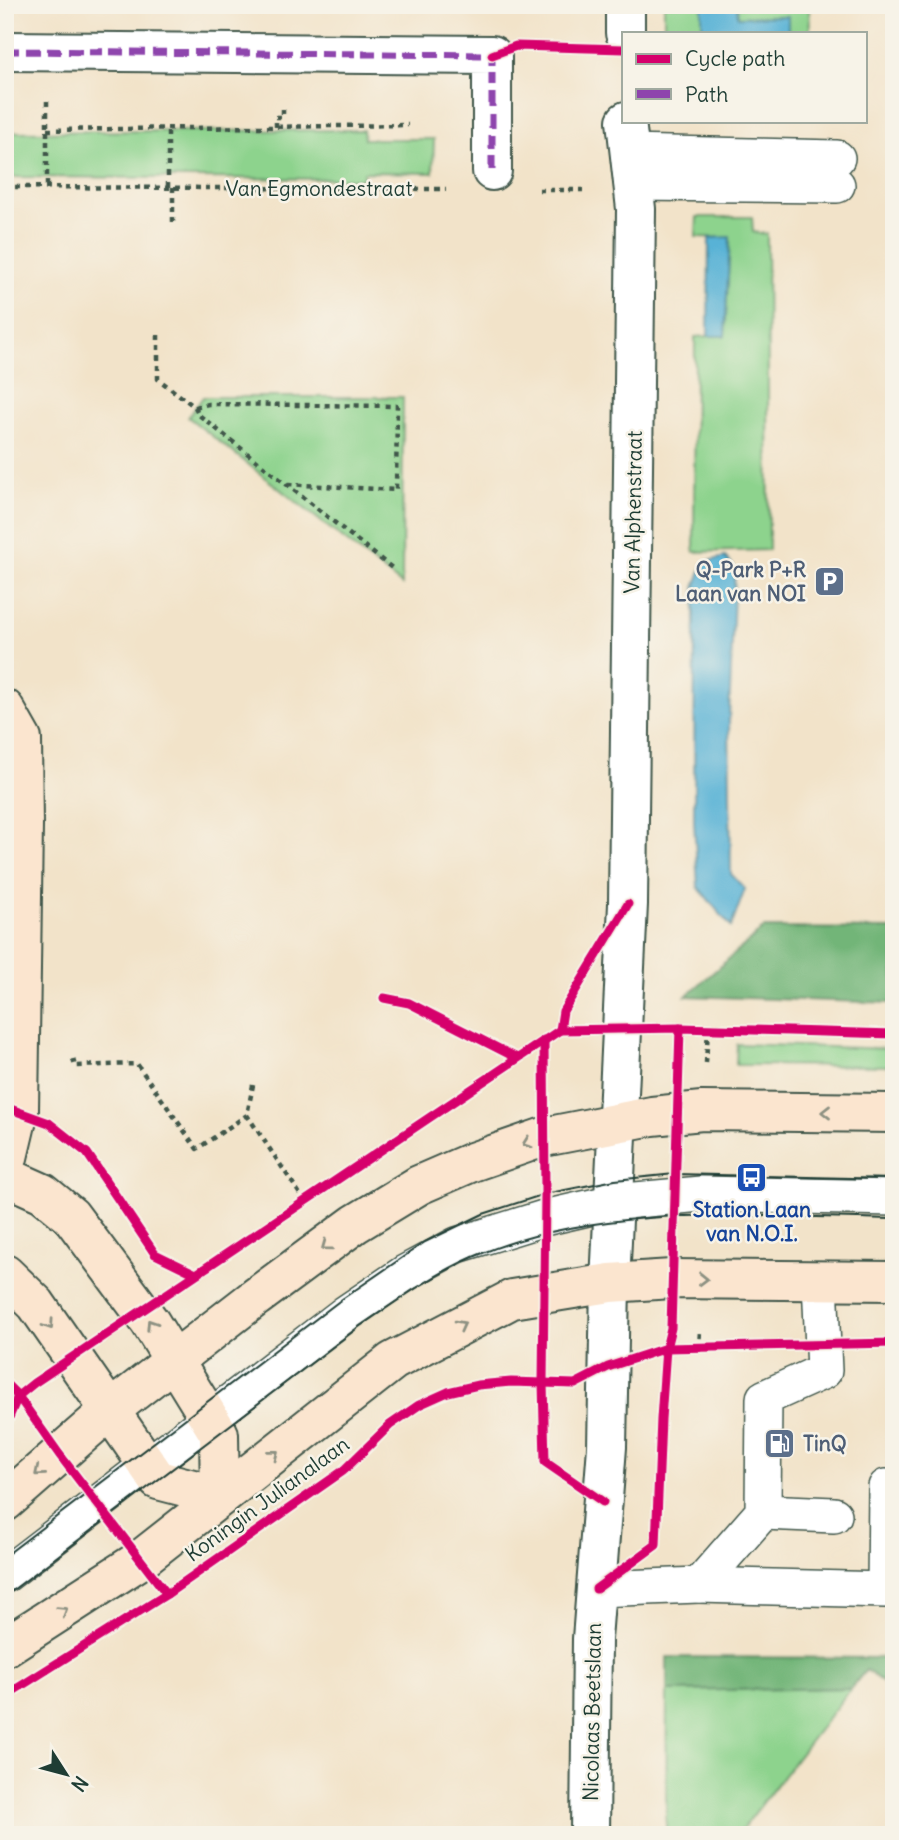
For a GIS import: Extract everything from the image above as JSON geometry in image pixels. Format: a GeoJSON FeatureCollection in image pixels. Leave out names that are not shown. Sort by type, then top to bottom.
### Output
{"type":"FeatureCollection","features":[{"type":"Feature","properties":{"kind":"main road"},"geometry":{"type":"LineString","coordinates":[[5,709],[22,739],[23,825],[19,1111],[5,1170]]}},
{"type":"Feature","properties":{"kind":"main road"},"geometry":{"type":"LineString","coordinates":[[5,1502],[109,1412],[174,1361],[355,1224],[419,1185],[544,1136],[617,1121],[702,1111],[894,1113]]}},
{"type":"Feature","properties":{"kind":"main road"},"geometry":{"type":"LineString","coordinates":[[5,1176],[43,1193],[71,1216],[146,1316],[219,1434],[220,1496],[158,1480],[36,1304],[5,1274]]}},
{"type":"Feature","properties":{"kind":"main road","name":"Koningin Julianalaan"},"geometry":{"type":"LineString","coordinates":[[5,1647],[113,1579],[393,1361],[512,1298],[610,1283],[672,1279],[894,1281]]}},
{"type":"Feature","properties":{"kind":"street"},"geometry":{"type":"LineString","coordinates":[[625,5],[625,32]]}},
{"type":"Feature","properties":{"kind":"street"},"geometry":{"type":"LineString","coordinates":[[5,51],[492,55],[492,171]]}},
{"type":"Feature","properties":{"kind":"street","name":"Van Alphenstraat"},"geometry":{"type":"LineString","coordinates":[[614,1202],[628,904],[636,209],[629,152]]}},
{"type":"Feature","properties":{"kind":"street","name":"Nicolaas Beetslaan"},"geometry":{"type":"LineString","coordinates":[[590,1835],[592,1639],[607,1447],[614,1202]]}},
{"type":"Feature","properties":{"kind":"lane"},"geometry":{"type":"LineString","coordinates":[[629,152],[837,172]]}},
{"type":"Feature","properties":{"kind":"lane"},"geometry":{"type":"LineString","coordinates":[[5,1575],[346,1313],[405,1273],[457,1245],[544,1218],[614,1202],[701,1194],[894,1198]]}},
{"type":"Feature","properties":{"kind":"lane"},"geometry":{"type":"LineString","coordinates":[[699,1585],[763,1512],[764,1398],[824,1371],[820,1282]]}},
{"type":"Feature","properties":{"kind":"lane"},"geometry":{"type":"LineString","coordinates":[[596,1589],[699,1585],[885,1590],[886,1487]]}},
{"type":"Feature","properties":{"kind":"lane"},"geometry":{"type":"LineString","coordinates":[[763,1512],[834,1515]]}},
{"type":"Feature","properties":{"kind":"path"},"geometry":{"type":"LineString","coordinates":[[47,51],[47,187]]}},
{"type":"Feature","properties":{"kind":"path"},"geometry":{"type":"LineString","coordinates":[[47,130],[408,125]]}},
{"type":"Feature","properties":{"kind":"path"},"geometry":{"type":"LineString","coordinates":[[168,129],[173,224]]}},
{"type":"Feature","properties":{"kind":"path"},"geometry":{"type":"LineString","coordinates":[[529,190],[578,191],[629,152]]}},
{"type":"Feature","properties":{"kind":"path"},"geometry":{"type":"LineString","coordinates":[[158,335],[158,379],[195,407],[199,415],[392,568]]}},
{"type":"Feature","properties":{"kind":"path"},"geometry":{"type":"LineString","coordinates":[[195,407],[208,404],[397,407],[396,490],[286,484]]}},
{"type":"Feature","properties":{"kind":"path"},"geometry":{"type":"LineString","coordinates":[[700,1028],[722,1029]]}},
{"type":"Feature","properties":{"kind":"path"},"geometry":{"type":"LineString","coordinates":[[19,1030],[64,1034],[75,1066],[136,1064],[197,1149],[247,1115],[253,1085]]}},
{"type":"Feature","properties":{"kind":"path"},"geometry":{"type":"LineString","coordinates":[[247,1115],[304,1200]]}},
{"type":"Feature","properties":{"kind":"path"},"geometry":{"type":"LineString","coordinates":[[293,1207],[315,1192]]}},
{"type":"Feature","properties":{"kind":"path"},"geometry":{"type":"LineString","coordinates":[[688,1348],[713,1347]]}},
{"type":"Feature","properties":{"kind":"green space"},"geometry":{"type":"Polygon","coordinates":[[[664,5],[702,5],[702,32],[655,32],[664,31],[664,5]]]}},
{"type":"Feature","properties":{"kind":"green space"},"geometry":{"type":"Polygon","coordinates":[[[737,5],[809,5],[810,32],[788,32],[787,16],[737,17],[737,5]]]}},
{"type":"Feature","properties":{"kind":"green space"},"geometry":{"type":"Polygon","coordinates":[[[363,130],[364,139],[434,139],[433,173],[364,172],[363,179],[5,177],[5,132],[363,130]]]}},
{"type":"Feature","properties":{"kind":"green space"},"geometry":{"type":"Polygon","coordinates":[[[697,217],[752,217],[753,232],[767,234],[769,550],[694,552],[695,337],[725,335],[730,238],[696,237],[697,217]]]}},
{"type":"Feature","properties":{"kind":"green space"},"geometry":{"type":"Polygon","coordinates":[[[203,397],[403,397],[402,585],[188,417],[203,397]]]}},
{"type":"Feature","properties":{"kind":"green space"},"geometry":{"type":"Polygon","coordinates":[[[764,928],[894,929],[894,1003],[686,996],[764,928]]]}},
{"type":"Feature","properties":{"kind":"green space"},"geometry":{"type":"Polygon","coordinates":[[[737,1044],[894,1049],[894,1066],[736,1065],[737,1044]]]}},
{"type":"Feature","properties":{"kind":"green space"},"geometry":{"type":"Polygon","coordinates":[[[667,1657],[894,1658],[894,1691],[866,1670],[851,1688],[667,1691],[667,1657]]]}},
{"type":"Feature","properties":{"kind":"green space"},"geometry":{"type":"Polygon","coordinates":[[[851,1688],[738,1835],[666,1835],[667,1691],[851,1688]]]}},
{"type":"Feature","properties":{"kind":"water"},"geometry":{"type":"Polygon","coordinates":[[[702,5],[737,5],[738,17],[788,16],[788,32],[702,32],[702,5]]]}},
{"type":"Feature","properties":{"kind":"water"},"geometry":{"type":"Polygon","coordinates":[[[730,237],[725,336],[708,336],[709,238],[730,237]]]}},
{"type":"Feature","properties":{"kind":"water"},"geometry":{"type":"Polygon","coordinates":[[[725,557],[735,568],[729,718],[731,874],[745,889],[731,927],[698,887],[694,822],[695,588],[704,562],[725,557]]]}},
{"type":"Feature","properties":{"kind":"tram line"},"geometry":{"type":"LineString","coordinates":[[5,1556],[342,1299],[425,1242],[483,1214],[545,1194],[615,1180],[675,1174],[894,1179]]}},
{"type":"Feature","properties":{"kind":"tram line"},"geometry":{"type":"LineString","coordinates":[[5,1596],[359,1327],[429,1280],[473,1257],[522,1239],[573,1227],[626,1220],[734,1215],[894,1219]]}},
{"type":"Feature","properties":{"kind":"marked path"},"geometry":{"type":"LineString","coordinates":[[5,51],[492,55],[492,171]]}},
{"type":"Feature","properties":{"kind":"cycle path"},"geometry":{"type":"LineString","coordinates":[[492,55],[516,46],[622,49]]}},
{"type":"Feature","properties":{"kind":"cycle path"},"geometry":{"type":"LineString","coordinates":[[560,1030],[563,1011],[628,904]]}},
{"type":"Feature","properties":{"kind":"cycle path"},"geometry":{"type":"LineString","coordinates":[[384,998],[409,1003],[517,1058]]}},
{"type":"Feature","properties":{"kind":"cycle path"},"geometry":{"type":"LineString","coordinates":[[5,1427],[18,1396],[34,1383],[560,1030],[680,1028],[894,1034]]}},
{"type":"Feature","properties":{"kind":"cycle path"},"geometry":{"type":"LineString","coordinates":[[596,1589],[656,1545],[661,1419],[666,1348],[671,1328],[680,1028]]}},
{"type":"Feature","properties":{"kind":"cycle path"},"geometry":{"type":"LineString","coordinates":[[544,1040],[545,1462],[603,1502]]}},
{"type":"Feature","properties":{"kind":"cycle path"},"geometry":{"type":"LineString","coordinates":[[5,1107],[49,1123],[87,1153],[155,1254],[194,1273]]}},
{"type":"Feature","properties":{"kind":"cycle path"},"geometry":{"type":"LineString","coordinates":[[5,1696],[167,1594],[343,1471],[390,1425],[419,1405],[448,1392],[478,1385],[511,1382],[575,1384],[608,1367],[666,1348],[894,1343]]}},
{"type":"Feature","properties":{"kind":"cycle path"},"geometry":{"type":"LineString","coordinates":[[5,1383],[18,1396],[59,1454],[167,1594]]}},
{"type":"Feature","properties":{"kind":"place","name":"Q-Park P+R Laan van NOI"},"geometry":{"type":"Point","coordinates":[829,581]}},
{"type":"Feature","properties":{"kind":"place","name":"Station Laan van N.O.I."},"geometry":{"type":"Point","coordinates":[752,1177]}},
{"type":"Feature","properties":{"kind":"place","name":"TinQ"},"geometry":{"type":"Point","coordinates":[780,1443]}}]}
